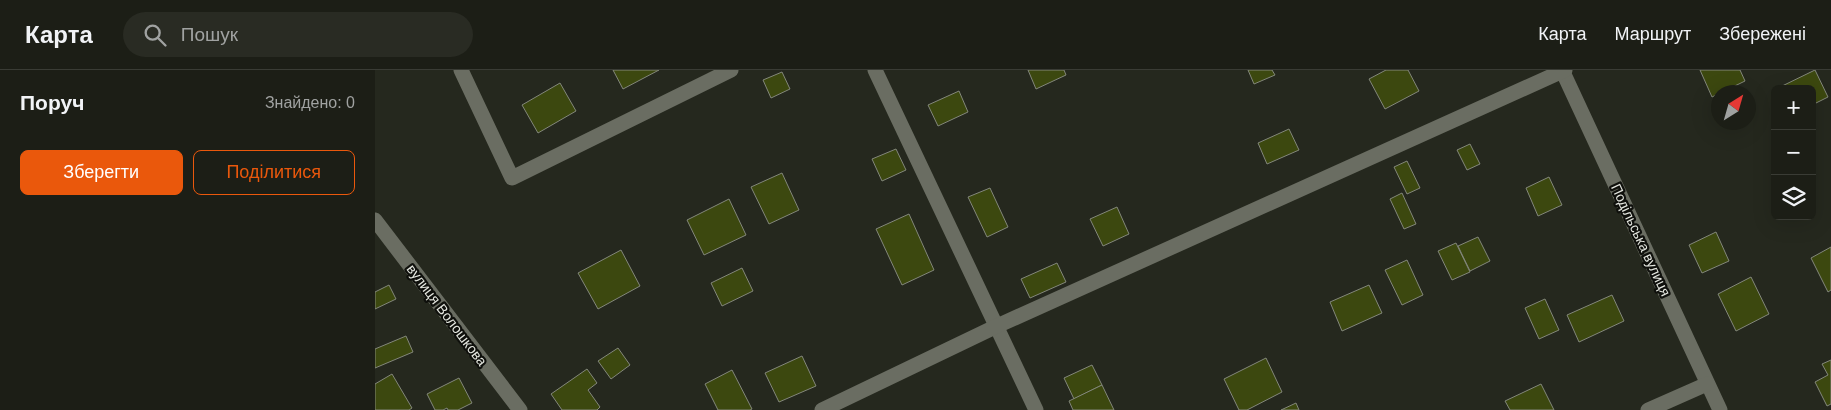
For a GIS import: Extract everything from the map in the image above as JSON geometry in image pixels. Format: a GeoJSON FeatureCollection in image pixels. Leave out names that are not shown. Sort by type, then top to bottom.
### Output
{"type":"FeatureCollection","features":[{"type":"Feature","properties":{"kind":"street"},"geometry":{"type":"LineString","coordinates":[[461,70],[512,178],[731,70]]}},
{"type":"Feature","properties":{"kind":"street"},"geometry":{"type":"LineString","coordinates":[[875,70],[1035,410]]}},
{"type":"Feature","properties":{"kind":"street"},"geometry":{"type":"LineString","coordinates":[[823,410],[997,326],[1563,70]]}},
{"type":"Feature","properties":{"kind":"street","name":"Подільська вулиця"},"geometry":{"type":"LineString","coordinates":[[1563,70],[1720,410]]}},
{"type":"Feature","properties":{"kind":"street","name":"вулиця Волошкова"},"geometry":{"type":"LineString","coordinates":[[375,220],[520,410]]}},
{"type":"Feature","properties":{"kind":"street"},"geometry":{"type":"LineString","coordinates":[[1648,410],[1707,384]]}},
{"type":"Feature","properties":{"kind":"building"},"geometry":{"type":"Polygon","coordinates":[[[613,70],[659,70],[623,89],[613,70]]]}},
{"type":"Feature","properties":{"kind":"building"},"geometry":{"type":"Polygon","coordinates":[[[1028,70],[1064,70],[1066,75],[1036,89],[1028,70]]]}},
{"type":"Feature","properties":{"kind":"building"},"geometry":{"type":"Polygon","coordinates":[[[1248,70],[1272,70],[1275,75],[1254,84],[1248,70]]]}},
{"type":"Feature","properties":{"kind":"building"},"geometry":{"type":"Polygon","coordinates":[[[1386,70],[1408,70],[1419,91],[1385,109],[1369,79],[1386,70]]]}},
{"type":"Feature","properties":{"kind":"building"},"geometry":{"type":"Polygon","coordinates":[[[1700,70],[1740,70],[1745,81],[1737,85],[1711,85],[1711,95],[1700,70]]]}},
{"type":"Feature","properties":{"kind":"building"},"geometry":{"type":"Polygon","coordinates":[[[1815,70],[1828,97],[1816,103],[1816,85],[1784,85],[1815,70]]]}},
{"type":"Feature","properties":{"kind":"building"},"geometry":{"type":"Polygon","coordinates":[[[782,72],[790,89],[771,98],[763,80],[782,72]]]}},
{"type":"Feature","properties":{"kind":"building"},"geometry":{"type":"Polygon","coordinates":[[[560,83],[576,111],[538,133],[522,105],[560,83]]]}},
{"type":"Feature","properties":{"kind":"building"},"geometry":{"type":"Polygon","coordinates":[[[959,91],[968,112],[938,126],[928,105],[959,91]]]}},
{"type":"Feature","properties":{"kind":"building"},"geometry":{"type":"Polygon","coordinates":[[[1289,129],[1299,150],[1267,164],[1258,143],[1289,129]]]}},
{"type":"Feature","properties":{"kind":"building"},"geometry":{"type":"Polygon","coordinates":[[[1470,144],[1480,164],[1467,170],[1457,150],[1470,144]]]}},
{"type":"Feature","properties":{"kind":"building"},"geometry":{"type":"Polygon","coordinates":[[[896,149],[906,170],[882,181],[872,159],[896,149]]]}},
{"type":"Feature","properties":{"kind":"building"},"geometry":{"type":"Polygon","coordinates":[[[1407,161],[1420,188],[1407,194],[1394,167],[1407,161]]]}},
{"type":"Feature","properties":{"kind":"building"},"geometry":{"type":"Polygon","coordinates":[[[782,173],[799,210],[769,224],[751,187],[782,173]]]}},
{"type":"Feature","properties":{"kind":"building"},"geometry":{"type":"Polygon","coordinates":[[[1549,177],[1562,205],[1538,216],[1526,188],[1549,177]]]}},
{"type":"Feature","properties":{"kind":"building"},"geometry":{"type":"Polygon","coordinates":[[[990,188],[1008,227],[987,237],[968,197],[990,188]]]}},
{"type":"Feature","properties":{"kind":"building"},"geometry":{"type":"Polygon","coordinates":[[[1402,193],[1416,224],[1404,229],[1390,199],[1402,193]]]}},
{"type":"Feature","properties":{"kind":"building"},"geometry":{"type":"Polygon","coordinates":[[[729,199],[746,235],[704,255],[687,220],[729,199]]]}},
{"type":"Feature","properties":{"kind":"building"},"geometry":{"type":"Polygon","coordinates":[[[1117,207],[1129,234],[1103,246],[1090,219],[1117,207]]]}},
{"type":"Feature","properties":{"kind":"building"},"geometry":{"type":"Polygon","coordinates":[[[909,214],[934,270],[902,285],[876,229],[909,214]]]}},
{"type":"Feature","properties":{"kind":"building"},"geometry":{"type":"Polygon","coordinates":[[[1716,232],[1729,261],[1702,273],[1689,245],[1716,232]]]}},
{"type":"Feature","properties":{"kind":"building"},"geometry":{"type":"Polygon","coordinates":[[[1478,237],[1490,261],[1470,271],[1458,246],[1478,237]]]}},
{"type":"Feature","properties":{"kind":"building"},"geometry":{"type":"Polygon","coordinates":[[[1456,243],[1470,272],[1452,280],[1438,251],[1456,243]]]}},
{"type":"Feature","properties":{"kind":"building"},"geometry":{"type":"Polygon","coordinates":[[[1831,247],[1831,290],[1828,292],[1811,258],[1831,247]]]}},
{"type":"Feature","properties":{"kind":"building"},"geometry":{"type":"Polygon","coordinates":[[[621,250],[640,286],[598,309],[578,273],[621,250]]]}},
{"type":"Feature","properties":{"kind":"building"},"geometry":{"type":"Polygon","coordinates":[[[1407,260],[1423,295],[1402,305],[1385,270],[1407,260]]]}},
{"type":"Feature","properties":{"kind":"building"},"geometry":{"type":"Polygon","coordinates":[[[1057,263],[1066,282],[1030,298],[1021,279],[1057,263]]]}},
{"type":"Feature","properties":{"kind":"building"},"geometry":{"type":"Polygon","coordinates":[[[742,268],[753,291],[722,306],[711,283],[742,268]]]}},
{"type":"Feature","properties":{"kind":"building"},"geometry":{"type":"Polygon","coordinates":[[[1751,277],[1769,314],[1736,331],[1718,294],[1751,277]]]}},
{"type":"Feature","properties":{"kind":"building"},"geometry":{"type":"Polygon","coordinates":[[[389,285],[396,299],[375,309],[375,292],[389,285]]]}},
{"type":"Feature","properties":{"kind":"building"},"geometry":{"type":"Polygon","coordinates":[[[1369,285],[1382,313],[1342,331],[1330,302],[1369,285]]]}},
{"type":"Feature","properties":{"kind":"building"},"geometry":{"type":"Polygon","coordinates":[[[1612,295],[1624,321],[1579,342],[1567,315],[1612,295]]]}},
{"type":"Feature","properties":{"kind":"building"},"geometry":{"type":"Polygon","coordinates":[[[1545,299],[1559,330],[1539,339],[1525,308],[1545,299]]]}},
{"type":"Feature","properties":{"kind":"building"},"geometry":{"type":"Polygon","coordinates":[[[406,336],[413,352],[375,368],[375,349],[406,336]]]}},
{"type":"Feature","properties":{"kind":"building"},"geometry":{"type":"Polygon","coordinates":[[[618,348],[630,365],[611,379],[598,361],[618,348]]]}},
{"type":"Feature","properties":{"kind":"building"},"geometry":{"type":"Polygon","coordinates":[[[802,356],[816,386],[779,402],[765,373],[802,356]]]}},
{"type":"Feature","properties":{"kind":"building"},"geometry":{"type":"Polygon","coordinates":[[[1266,358],[1282,392],[1247,410],[1239,410],[1224,379],[1266,358]]]}},
{"type":"Feature","properties":{"kind":"building"},"geometry":{"type":"Polygon","coordinates":[[[1831,360],[1831,404],[1827,406],[1815,382],[1828,375],[1822,364],[1831,360]]]}},
{"type":"Feature","properties":{"kind":"building"},"geometry":{"type":"Polygon","coordinates":[[[1092,365],[1102,385],[1074,399],[1064,378],[1092,365]]]}},
{"type":"Feature","properties":{"kind":"building"},"geometry":{"type":"Polygon","coordinates":[[[587,369],[597,383],[588,390],[600,407],[597,410],[562,410],[551,394],[587,369]]]}},
{"type":"Feature","properties":{"kind":"building"},"geometry":{"type":"Polygon","coordinates":[[[732,370],[752,409],[750,410],[718,410],[705,384],[732,370]]]}},
{"type":"Feature","properties":{"kind":"building"},"geometry":{"type":"Polygon","coordinates":[[[392,374],[412,408],[409,410],[375,410],[375,384],[392,374]]]}},
{"type":"Feature","properties":{"kind":"building"},"geometry":{"type":"Polygon","coordinates":[[[459,378],[472,403],[458,410],[448,410],[447,408],[435,410],[427,394],[459,378]]]}},
{"type":"Feature","properties":{"kind":"building"},"geometry":{"type":"Polygon","coordinates":[[[1541,384],[1554,410],[1510,410],[1505,401],[1541,384]]]}},
{"type":"Feature","properties":{"kind":"building"},"geometry":{"type":"Polygon","coordinates":[[[1102,385],[1114,410],[1073,410],[1069,401],[1102,385]]]}},
{"type":"Feature","properties":{"kind":"building"},"geometry":{"type":"Polygon","coordinates":[[[1296,403],[1299,410],[1281,410],[1296,403]]]}}]}
